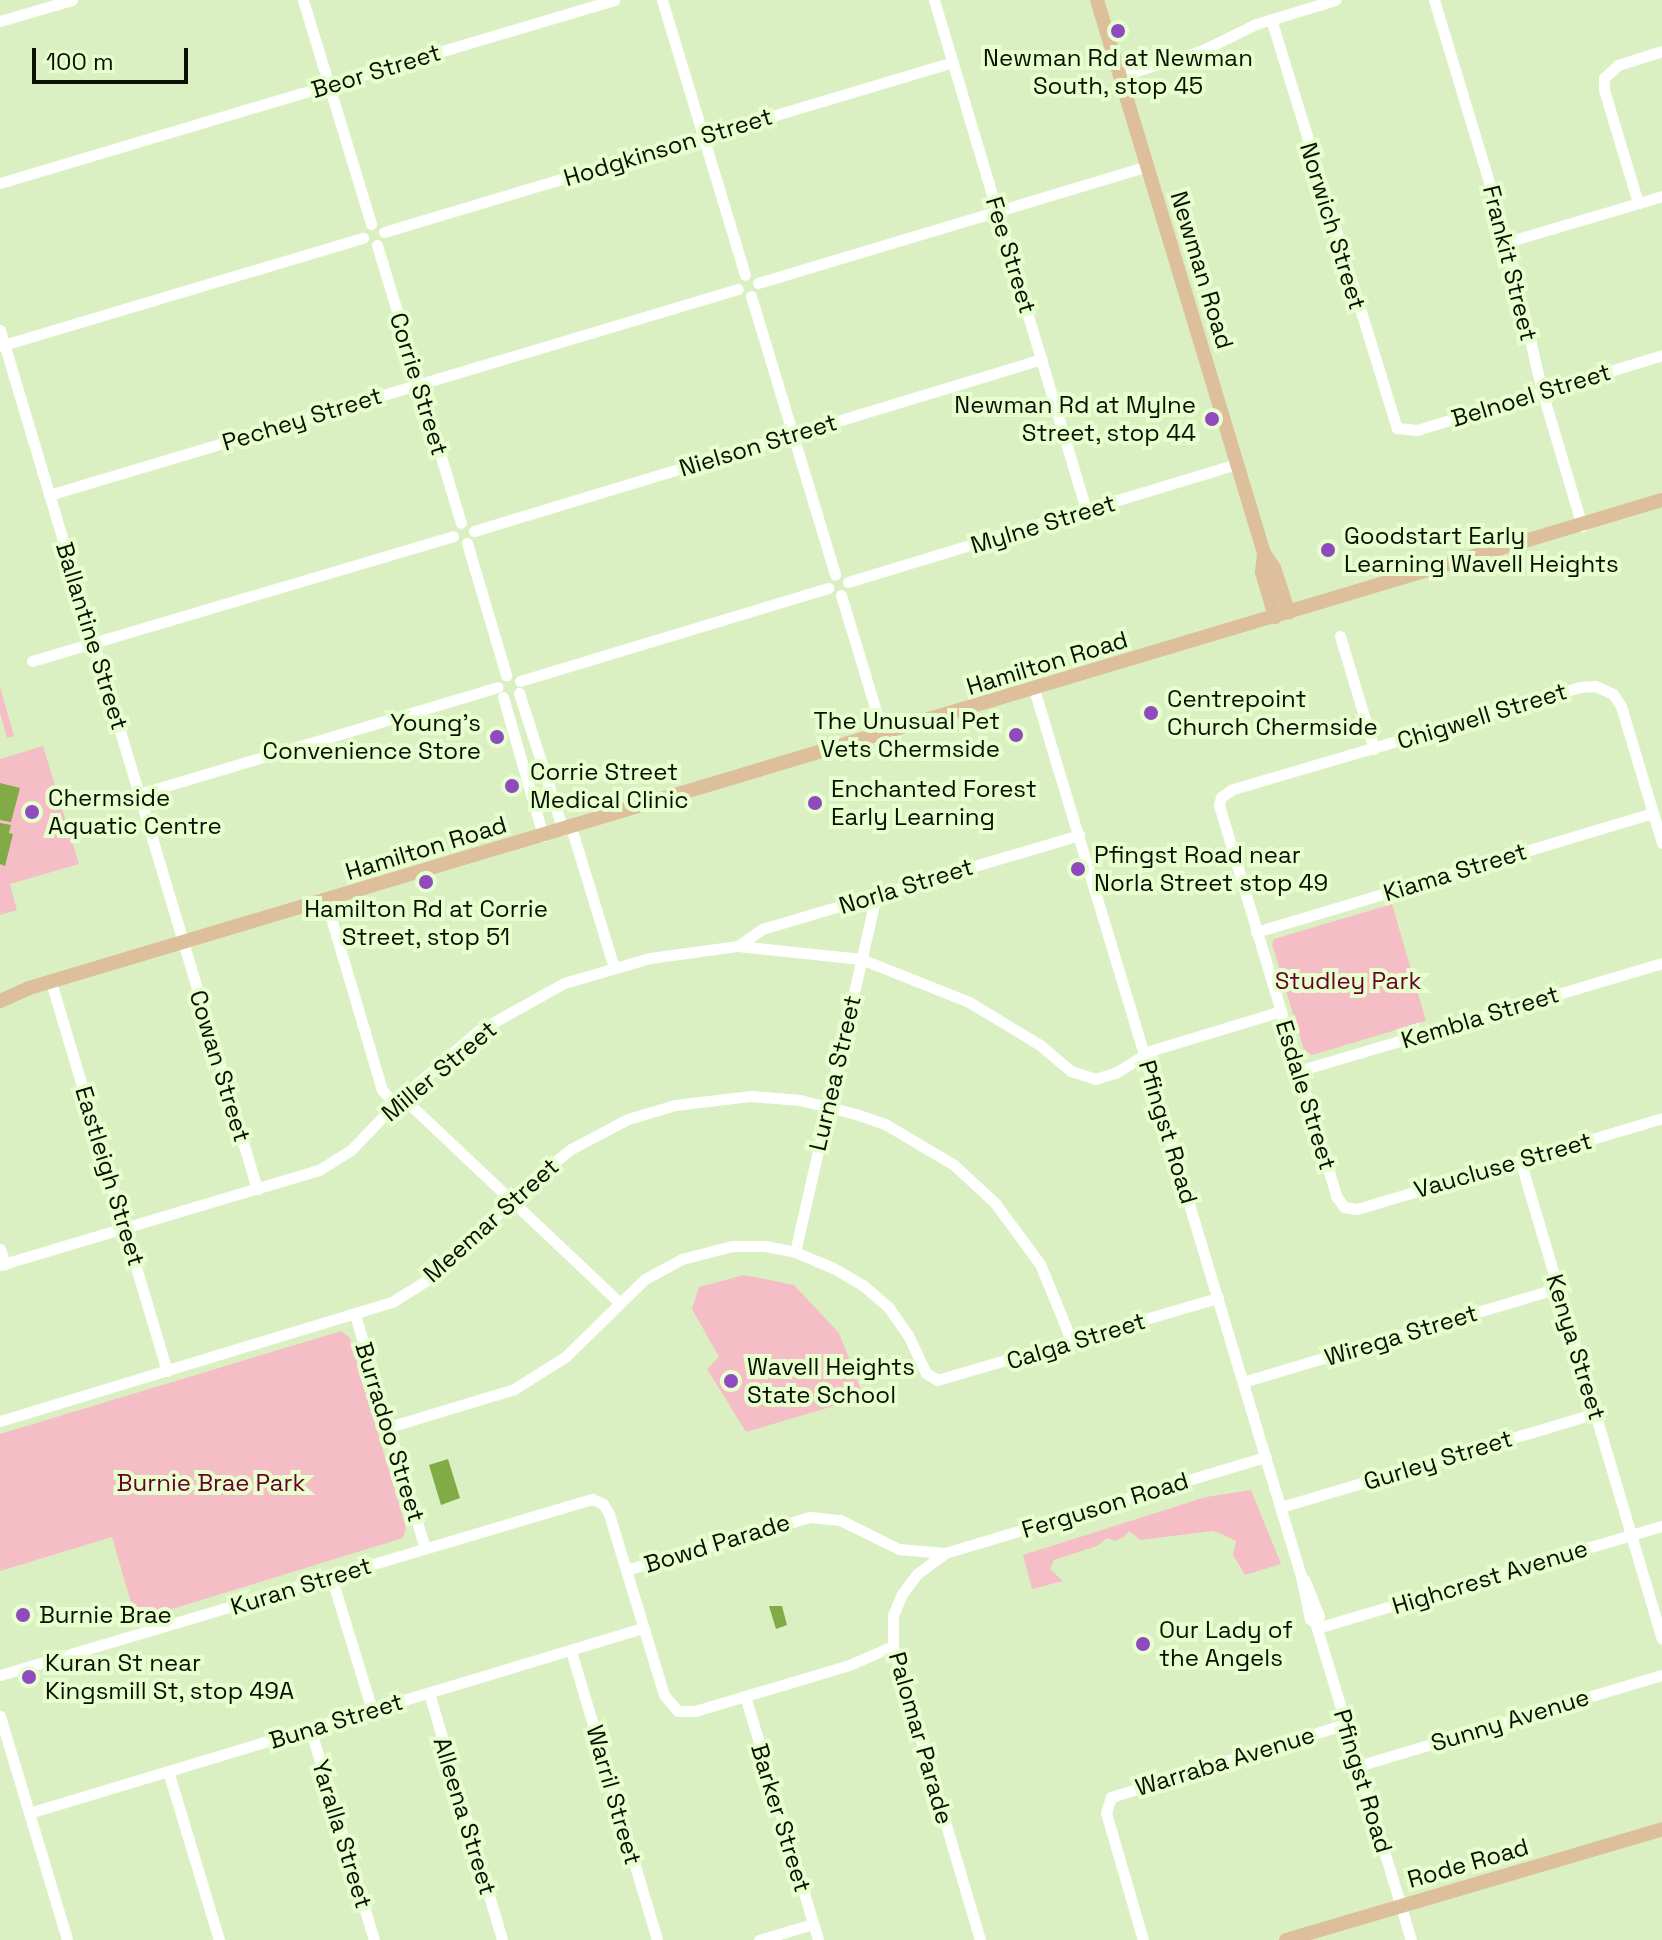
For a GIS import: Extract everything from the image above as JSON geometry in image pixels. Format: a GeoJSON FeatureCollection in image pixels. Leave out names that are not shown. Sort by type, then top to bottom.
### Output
{"type":"FeatureCollection","features":[{"type":"Feature","properties":{"kind":"main road","name":"Newman Road"},"geometry":{"type":"LineString","coordinates":[[1097,0],[1264,553],[1262,572],[1282,615]]}},
{"type":"Feature","properties":{"kind":"main road","name":"Hamilton Road"},"geometry":{"type":"LineString","coordinates":[[0,1001],[29,988],[1662,500]]}},
{"type":"Feature","properties":{"kind":"main road","name":"Hamilton Road"},"geometry":{"type":"LineString","coordinates":[[0,990],[29,988]]}},
{"type":"Feature","properties":{"kind":"main road","name":"Rode Road"},"geometry":{"type":"LineString","coordinates":[[1286,1940],[1662,1829]]}},
{"type":"Feature","properties":{"kind":"street"},"geometry":{"type":"LineString","coordinates":[[0,21],[72,0]]}},
{"type":"Feature","properties":{"kind":"street"},"geometry":{"type":"LineString","coordinates":[[303,0],[371,224]]}},
{"type":"Feature","properties":{"kind":"street","name":"Beor Street"},"geometry":{"type":"LineString","coordinates":[[0,183],[614,0]]}},
{"type":"Feature","properties":{"kind":"street"},"geometry":{"type":"LineString","coordinates":[[662,0],[745,275]]}},
{"type":"Feature","properties":{"kind":"street","name":"Fee Street"},"geometry":{"type":"LineString","coordinates":[[934,0],[1086,510]]}},
{"type":"Feature","properties":{"kind":"street"},"geometry":{"type":"LineString","coordinates":[[1120,76],[1201,51],[1271,19],[1335,0]]}},
{"type":"Feature","properties":{"kind":"street","name":"Frankit Street"},"geometry":{"type":"LineString","coordinates":[[1434,0],[1507,242],[1542,391],[1582,526]]}},
{"type":"Feature","properties":{"kind":"street","name":"Norwich Street"},"geometry":{"type":"LineString","coordinates":[[1271,19],[1391,416],[1400,430]]}},
{"type":"Feature","properties":{"kind":"street"},"geometry":{"type":"LineString","coordinates":[[1638,203],[1604,90],[1604,78],[1612,67],[1662,51]]}},
{"type":"Feature","properties":{"kind":"street","name":"Hodgkinson Street"},"geometry":{"type":"LineString","coordinates":[[384,232],[953,62]]}},
{"type":"Feature","properties":{"kind":"street"},"geometry":{"type":"LineString","coordinates":[[758,283],[1147,166]]}},
{"type":"Feature","properties":{"kind":"street"},"geometry":{"type":"LineString","coordinates":[[1507,242],[1662,196]]}},
{"type":"Feature","properties":{"kind":"street"},"geometry":{"type":"LineString","coordinates":[[371,224],[378,224],[384,232],[384,238],[377,245],[370,245],[363,238],[365,228],[371,224]]}},
{"type":"Feature","properties":{"kind":"street"},"geometry":{"type":"LineString","coordinates":[[2,346],[363,238]]}},
{"type":"Feature","properties":{"kind":"street","name":"Corrie Street"},"geometry":{"type":"LineString","coordinates":[[377,245],[461,523]]}},
{"type":"Feature","properties":{"kind":"street"},"geometry":{"type":"LineString","coordinates":[[745,275],[755,277],[758,283],[758,290],[751,296],[744,296],[738,289],[738,282],[745,275]]}},
{"type":"Feature","properties":{"kind":"street","name":"Pechey Street"},"geometry":{"type":"LineString","coordinates":[[49,495],[738,289]]}},
{"type":"Feature","properties":{"kind":"street"},"geometry":{"type":"LineString","coordinates":[[751,296],[835,575]]}},
{"type":"Feature","properties":{"kind":"street","name":"Ballantine Street"},"geometry":{"type":"LineString","coordinates":[[0,330],[2,346],[183,943]]}},
{"type":"Feature","properties":{"kind":"street","name":"Belnoel Street"},"geometry":{"type":"LineString","coordinates":[[1400,430],[1417,430],[1662,355]]}},
{"type":"Feature","properties":{"kind":"street","name":"Nielson Street"},"geometry":{"type":"LineString","coordinates":[[474,531],[1042,359]]}},
{"type":"Feature","properties":{"kind":"street","name":"Mylne Street"},"geometry":{"type":"LineString","coordinates":[[848,582],[1237,464]]}},
{"type":"Feature","properties":{"kind":"street"},"geometry":{"type":"LineString","coordinates":[[467,543],[460,543],[453,536],[453,530],[461,523],[474,531],[467,543],[506,675]]}},
{"type":"Feature","properties":{"kind":"street"},"geometry":{"type":"LineString","coordinates":[[32,661],[453,536]]}},
{"type":"Feature","properties":{"kind":"street"},"geometry":{"type":"LineString","coordinates":[[841,595],[834,595],[828,588],[829,578],[835,575],[844,577],[848,582],[841,595],[883,734]]}},
{"type":"Feature","properties":{"kind":"street"},"geometry":{"type":"LineString","coordinates":[[139,794],[500,692],[510,698],[519,687],[828,588]]}},
{"type":"Feature","properties":{"kind":"street"},"geometry":{"type":"LineString","coordinates":[[1340,636],[1374,749]]}},
{"type":"Feature","properties":{"kind":"street"},"geometry":{"type":"LineString","coordinates":[[543,836],[500,692],[499,679],[506,675],[514,675],[519,687],[614,968]]}},
{"type":"Feature","properties":{"kind":"street","name":"Chigwell Street"},"geometry":{"type":"LineString","coordinates":[[1221,797],[1231,790],[1580,687],[1595,686],[1618,700],[1653,813]]}},
{"type":"Feature","properties":{"kind":"street","name":"Pfingst Road"},"geometry":{"type":"LineString","coordinates":[[1034,689],[1301,1576],[1319,1616],[1316,1625],[1411,1940]]}},
{"type":"Feature","properties":{"kind":"street","name":"Esdale Street"},"geometry":{"type":"LineString","coordinates":[[1221,797],[1219,810],[1336,1196],[1344,1207]]}},
{"type":"Feature","properties":{"kind":"street"},"geometry":{"type":"LineString","coordinates":[[1653,813],[1662,843]]}},
{"type":"Feature","properties":{"kind":"street","name":"Kiama Street"},"geometry":{"type":"LineString","coordinates":[[1256,932],[1653,813]]}},
{"type":"Feature","properties":{"kind":"street","name":"Norla Street"},"geometry":{"type":"LineString","coordinates":[[738,946],[757,931],[1079,835]]}},
{"type":"Feature","properties":{"kind":"street","name":"Lurnea Street"},"geometry":{"type":"LineString","coordinates":[[795,1252],[876,895]]}},
{"type":"Feature","properties":{"kind":"street"},"geometry":{"type":"LineString","coordinates":[[326,901],[382,1090],[398,1100],[511,1200],[619,1302]]}},
{"type":"Feature","properties":{"kind":"street","name":"Cowan Street"},"geometry":{"type":"LineString","coordinates":[[183,943],[257,1189]]}},
{"type":"Feature","properties":{"kind":"street","name":"Miller Street"},"geometry":{"type":"LineString","coordinates":[[2,1264],[309,1174],[336,1161],[356,1146],[398,1100],[491,1023],[564,983],[673,954],[738,946],[861,959],[969,1002],[1040,1045],[1084,1077],[1108,1076],[1145,1055],[1281,1011]]}},
{"type":"Feature","properties":{"kind":"street","name":"Kembla Street"},"geometry":{"type":"LineString","coordinates":[[1298,1071],[1662,963]]}},
{"type":"Feature","properties":{"kind":"street","name":"Eastleigh Street"},"geometry":{"type":"LineString","coordinates":[[51,982],[167,1371]]}},
{"type":"Feature","properties":{"kind":"street","name":"Meemar Street"},"geometry":{"type":"LineString","coordinates":[[0,1421],[392,1302],[443,1270],[511,1200],[571,1149],[628,1119],[675,1105],[760,1096],[827,1106],[885,1124],[954,1165],[1009,1220],[1040,1264],[1072,1342]]}},
{"type":"Feature","properties":{"kind":"street","name":"Vaucluse Street"},"geometry":{"type":"LineString","coordinates":[[1344,1207],[1357,1209],[1662,1118]]}},
{"type":"Feature","properties":{"kind":"street","name":"Kenya Street"},"geometry":{"type":"LineString","coordinates":[[1520,1160],[1662,1638]]}},
{"type":"Feature","properties":{"kind":"street"},"geometry":{"type":"LineString","coordinates":[[389,1427],[514,1389],[565,1357],[619,1302],[666,1267],[716,1248],[752,1245],[795,1252]]}},
{"type":"Feature","properties":{"kind":"street"},"geometry":{"type":"LineString","coordinates":[[0,1249],[2,1264]]}},
{"type":"Feature","properties":{"kind":"street","name":"Calga Street"},"geometry":{"type":"LineString","coordinates":[[795,1252],[833,1268],[889,1308],[933,1379],[947,1379],[1218,1298]]}},
{"type":"Feature","properties":{"kind":"street","name":"Wirega Street"},"geometry":{"type":"LineString","coordinates":[[1243,1382],[1558,1288]]}},
{"type":"Feature","properties":{"kind":"street","name":"Burradoo Street"},"geometry":{"type":"LineString","coordinates":[[355,1315],[425,1549]]}},
{"type":"Feature","properties":{"kind":"street","name":"Gurley Street"},"geometry":{"type":"LineString","coordinates":[[1281,1507],[1596,1413]]}},
{"type":"Feature","properties":{"kind":"street","name":"Ferguson Road"},"geometry":{"type":"LineString","coordinates":[[945,1553],[1266,1457]]}},
{"type":"Feature","properties":{"kind":"street","name":"Kuran Street"},"geometry":{"type":"LineString","coordinates":[[0,1675],[586,1500],[602,1502],[626,1570]]}},
{"type":"Feature","properties":{"kind":"street","name":"Bowd Parade"},"geometry":{"type":"LineString","coordinates":[[626,1570],[810,1517],[840,1520],[899,1549],[924,1554],[945,1553]]}},
{"type":"Feature","properties":{"kind":"street","name":"Highcrest Avenue"},"geometry":{"type":"LineString","coordinates":[[1316,1625],[1662,1526]]}},
{"type":"Feature","properties":{"kind":"street","name":"Palomar Parade"},"geometry":{"type":"LineString","coordinates":[[945,1553],[917,1574],[902,1594],[893,1615],[893,1646],[980,1940]]}},
{"type":"Feature","properties":{"kind":"street"},"geometry":{"type":"LineString","coordinates":[[626,1570],[664,1695],[674,1709],[689,1713],[849,1665],[893,1646]]}},
{"type":"Feature","properties":{"kind":"street"},"geometry":{"type":"LineString","coordinates":[[331,1576],[372,1710]]}},
{"type":"Feature","properties":{"kind":"street","name":"Buna Street"},"geometry":{"type":"LineString","coordinates":[[29,1813],[643,1628]]}},
{"type":"Feature","properties":{"kind":"street","name":"Warril Street"},"geometry":{"type":"LineString","coordinates":[[571,1651],[657,1940]]}},
{"type":"Feature","properties":{"kind":"street","name":"Sunny Avenue"},"geometry":{"type":"LineString","coordinates":[[1358,1766],[1662,1675]]}},
{"type":"Feature","properties":{"kind":"street","name":"Alleena Street"},"geometry":{"type":"LineString","coordinates":[[429,1693],[502,1940]]}},
{"type":"Feature","properties":{"kind":"street","name":"Barker Street"},"geometry":{"type":"LineString","coordinates":[[745,1696],[818,1940]]}},
{"type":"Feature","properties":{"kind":"street"},"geometry":{"type":"LineString","coordinates":[[0,1716],[67,1940]]}},
{"type":"Feature","properties":{"kind":"street","name":"Warraba Avenue"},"geometry":{"type":"LineString","coordinates":[[1143,1940],[1106,1813],[1111,1797],[1345,1724]]}},
{"type":"Feature","properties":{"kind":"street","name":"Yaralla Street"},"geometry":{"type":"LineString","coordinates":[[310,1728],[374,1940]]}},
{"type":"Feature","properties":{"kind":"street"},"geometry":{"type":"LineString","coordinates":[[168,1771],[219,1940]]}},
{"type":"Feature","properties":{"kind":"street"},"geometry":{"type":"LineString","coordinates":[[759,1940],[813,1924]]}},
{"type":"Feature","properties":{"kind":"green space"},"geometry":{"type":"Polygon","coordinates":[[[0,687],[14,736],[7,738],[0,713],[0,687]]]}},
{"type":"Feature","properties":{"kind":"green space","name":"Chermside Aquatic Centre"},"geometry":{"type":"Polygon","coordinates":[[[43,746],[79,864],[10,884],[17,910],[0,915],[0,759],[43,746]]]}},
{"type":"Feature","properties":{"kind":"green space","name":"Studley Park"},"geometry":{"type":"Polygon","coordinates":[[[1392,904],[1426,1021],[1312,1055],[1304,1050],[1272,944],[1274,939],[1392,904]]]}},
{"type":"Feature","properties":{"kind":"green space"},"geometry":{"type":"Polygon","coordinates":[[[744,1275],[794,1285],[839,1333],[864,1397],[746,1432],[707,1369],[719,1357],[692,1309],[699,1287],[744,1275]]]}},
{"type":"Feature","properties":{"kind":"green space","name":"Burnie Brae Park"},"geometry":{"type":"Polygon","coordinates":[[[341,1331],[350,1338],[406,1528],[403,1538],[136,1620],[112,1537],[0,1571],[0,1434],[341,1331]]]}},
{"type":"Feature","properties":{"kind":"green space"},"geometry":{"type":"Polygon","coordinates":[[[1251,1490],[1281,1564],[1245,1575],[1233,1555],[1236,1541],[1224,1535],[1213,1531],[1140,1540],[1129,1531],[1115,1541],[1107,1538],[1097,1546],[1054,1560],[1050,1569],[1063,1581],[1032,1589],[1023,1555],[1206,1497],[1251,1490]]]}},
{"type":"Feature","properties":{"kind":"shaded area"},"geometry":{"type":"Polygon","coordinates":[[[0,783],[20,788],[11,822],[0,820],[0,783]]]}},
{"type":"Feature","properties":{"kind":"shaded area"},"geometry":{"type":"Polygon","coordinates":[[[0,823],[11,825],[9,833],[13,834],[5,866],[0,864],[0,823]]]}},
{"type":"Feature","properties":{"kind":"shaded area"},"geometry":{"type":"Polygon","coordinates":[[[448,1459],[460,1498],[441,1505],[429,1465],[448,1459]]]}},
{"type":"Feature","properties":{"kind":"shaded area"},"geometry":{"type":"Polygon","coordinates":[[[769,1606],[782,1606],[787,1625],[776,1629],[769,1606]]]}},
{"type":"Feature","properties":{"kind":"place","name":"Newman Rd at Newman South, stop 45"},"geometry":{"type":"Point","coordinates":[1118,31]}},
{"type":"Feature","properties":{"kind":"place","name":"Newman Rd at Mylne Street, stop 44"},"geometry":{"type":"Point","coordinates":[1212,419]}},
{"type":"Feature","properties":{"kind":"place","name":"Goodstart Early Learning Wavell Heights"},"geometry":{"type":"Point","coordinates":[1328,550]}},
{"type":"Feature","properties":{"kind":"place","name":"Centrepoint Church Chermside"},"geometry":{"type":"Point","coordinates":[1151,713]}},
{"type":"Feature","properties":{"kind":"place","name":"The Unusual Pet Vets Chermside"},"geometry":{"type":"Point","coordinates":[1016,735]}},
{"type":"Feature","properties":{"kind":"place","name":"Young's Convenience Store"},"geometry":{"type":"Point","coordinates":[497,737]}},
{"type":"Feature","properties":{"kind":"place","name":"Corrie Street Medical Clinic"},"geometry":{"type":"Point","coordinates":[512,786]}},
{"type":"Feature","properties":{"kind":"place","name":"Enchanted Forest Early Learning"},"geometry":{"type":"Point","coordinates":[815,803]}},
{"type":"Feature","properties":{"kind":"place","name":"Chermside Aquatic Centre"},"geometry":{"type":"Point","coordinates":[32,812]}},
{"type":"Feature","properties":{"kind":"place","name":"Pfingst Road near Norla Street stop 49"},"geometry":{"type":"Point","coordinates":[1078,869]}},
{"type":"Feature","properties":{"kind":"place","name":"Hamilton Rd at Corrie Street, stop 51"},"geometry":{"type":"Point","coordinates":[426,882]}},
{"type":"Feature","properties":{"kind":"place","name":"Wavell Heights State School"},"geometry":{"type":"Point","coordinates":[731,1381]}},
{"type":"Feature","properties":{"kind":"place","name":"Burnie Brae"},"geometry":{"type":"Point","coordinates":[23,1615]}},
{"type":"Feature","properties":{"kind":"place","name":"Our Lady of the Angels"},"geometry":{"type":"Point","coordinates":[1143,1644]}},
{"type":"Feature","properties":{"kind":"place","name":"Kuran St near Kingsmill St, stop 49A"},"geometry":{"type":"Point","coordinates":[29,1677]}}]}
